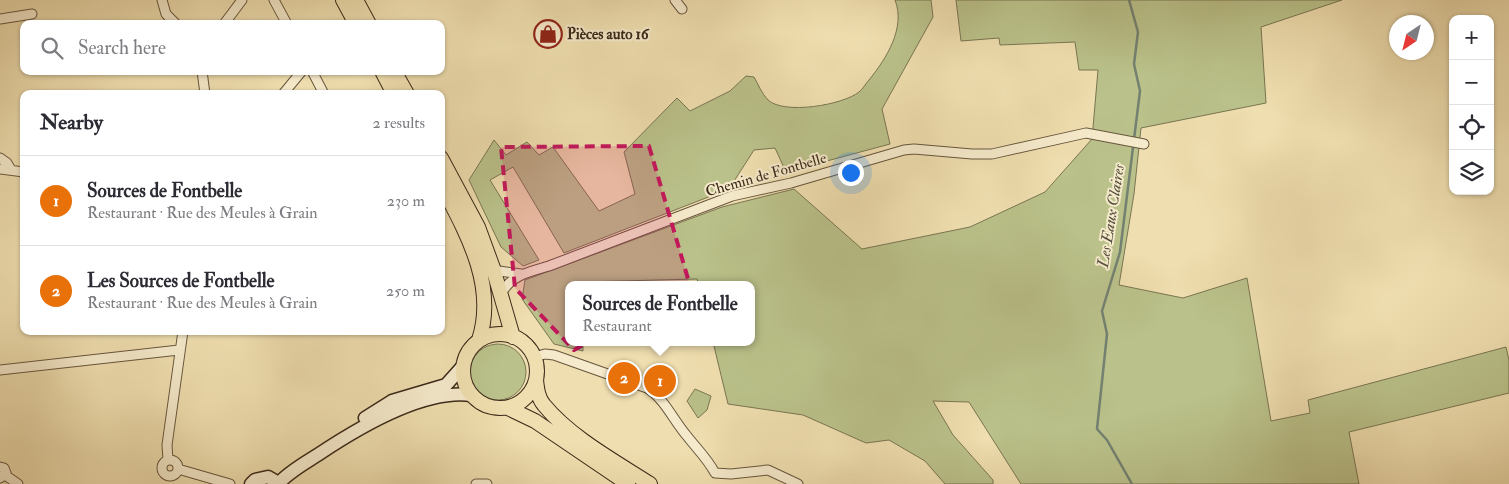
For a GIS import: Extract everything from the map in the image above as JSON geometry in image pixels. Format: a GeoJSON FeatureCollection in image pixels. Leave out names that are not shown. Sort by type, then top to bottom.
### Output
{"type":"FeatureCollection","features":[{"type":"Feature","properties":{"kind":"main road"},"geometry":{"type":"LineString","coordinates":[[343,0],[354,20]]}},
{"type":"Feature","properties":{"kind":"main road"},"geometry":{"type":"LineString","coordinates":[[356,0],[367,20]]}},
{"type":"Feature","properties":{"kind":"main road"},"geometry":{"type":"LineString","coordinates":[[364,0],[374,20]]}},
{"type":"Feature","properties":{"kind":"main road"},"geometry":{"type":"LineString","coordinates":[[384,75],[392,90]]}},
{"type":"Feature","properties":{"kind":"main road"},"geometry":{"type":"LineString","coordinates":[[396,75],[405,90]]}},
{"type":"Feature","properties":{"kind":"main road"},"geometry":{"type":"LineString","coordinates":[[445,165],[478,227],[493,268],[513,337]]}},
{"type":"Feature","properties":{"kind":"main road"},"geometry":{"type":"LineString","coordinates":[[445,192],[469,239],[480,270],[484,308],[483,326],[479,340],[466,356],[463,366],[464,382],[471,395],[488,407],[508,408],[551,431],[628,484]]}},
{"type":"Feature","properties":{"kind":"main road"},"geometry":{"type":"LineString","coordinates":[[479,340],[496,334],[513,337],[522,342],[534,357],[538,393],[543,404],[559,420],[650,484]]}},
{"type":"Feature","properties":{"kind":"main road"},"geometry":{"type":"LineString","coordinates":[[335,444],[357,423],[382,406],[446,385],[463,366]]}},
{"type":"Feature","properties":{"kind":"main road"},"geometry":{"type":"LineString","coordinates":[[508,408],[526,398],[536,380]]}},
{"type":"Feature","properties":{"kind":"main road"},"geometry":{"type":"LineString","coordinates":[[251,484],[255,480],[268,476],[279,484],[287,474],[393,411],[456,395],[471,395]]}},
{"type":"Feature","properties":{"kind":"street"},"geometry":{"type":"LineString","coordinates":[[162,0],[166,14],[172,20]]}},
{"type":"Feature","properties":{"kind":"street"},"geometry":{"type":"LineString","coordinates":[[227,20],[242,0]]}},
{"type":"Feature","properties":{"kind":"street"},"geometry":{"type":"LineString","coordinates":[[274,0],[285,20]]}},
{"type":"Feature","properties":{"kind":"street"},"geometry":{"type":"LineString","coordinates":[[675,0],[682,9]]}},
{"type":"Feature","properties":{"kind":"street"},"geometry":{"type":"LineString","coordinates":[[0,19],[32,14]]}},
{"type":"Feature","properties":{"kind":"street"},"geometry":{"type":"LineString","coordinates":[[203,75],[204,90]]}},
{"type":"Feature","properties":{"kind":"street"},"geometry":{"type":"LineString","coordinates":[[286,90],[299,75]]}},
{"type":"Feature","properties":{"kind":"street"},"geometry":{"type":"LineString","coordinates":[[314,75],[322,90]]}},
{"type":"Feature","properties":{"kind":"street","name":"Chemin de Fontbelle"},"geometry":{"type":"LineString","coordinates":[[500,294],[507,284],[522,274],[600,247],[732,196],[791,183],[904,150],[992,154],[1086,133],[1141,144]]}},
{"type":"Feature","properties":{"kind":"street"},"geometry":{"type":"LineString","coordinates":[[0,158],[10,168]]}},
{"type":"Feature","properties":{"kind":"street"},"geometry":{"type":"LineString","coordinates":[[0,169],[10,168],[20,171]]}},
{"type":"Feature","properties":{"kind":"street"},"geometry":{"type":"LineString","coordinates":[[493,268],[499,271],[522,274]]}},
{"type":"Feature","properties":{"kind":"street"},"geometry":{"type":"LineString","coordinates":[[178,469],[173,476],[163,480],[161,468],[168,460],[167,445],[182,335]]}},
{"type":"Feature","properties":{"kind":"street"},"geometry":{"type":"LineString","coordinates":[[0,370],[179,350]]}},
{"type":"Feature","properties":{"kind":"street"},"geometry":{"type":"LineString","coordinates":[[534,357],[554,354],[656,393],[686,435],[707,458],[715,473],[731,474],[768,470],[798,484]]}},
{"type":"Feature","properties":{"kind":"street"},"geometry":{"type":"LineString","coordinates":[[168,460],[175,462],[178,469]]}},
{"type":"Feature","properties":{"kind":"street"},"geometry":{"type":"LineString","coordinates":[[178,469],[230,484]]}},
{"type":"Feature","properties":{"kind":"street"},"geometry":{"type":"LineString","coordinates":[[2,473],[18,484]]}},
{"type":"Feature","properties":{"kind":"street"},"geometry":{"type":"LineString","coordinates":[[476,484],[487,484]]}},
{"type":"Feature","properties":{"kind":"highlighted area"},"geometry":{"type":"Polygon","coordinates":[[[649,146],[691,289],[574,350],[515,288],[501,147],[649,146]]]}},
{"type":"Feature","properties":{"kind":"green space"},"geometry":{"type":"Polygon","coordinates":[[[895,0],[931,0],[933,17],[882,109],[890,144],[786,172],[775,148],[754,150],[729,189],[564,253],[513,167],[490,180],[539,260],[523,266],[501,247],[469,180],[494,140],[506,155],[527,142],[539,155],[553,147],[599,211],[635,194],[624,152],[677,98],[690,111],[730,91],[746,76],[754,77],[768,100],[787,107],[827,104],[851,97],[859,92],[882,63],[892,43],[898,21],[895,0]]]}},
{"type":"Feature","properties":{"kind":"green space"},"geometry":{"type":"Polygon","coordinates":[[[956,0],[1342,0],[1261,27],[1266,103],[1141,128],[1134,194],[1119,285],[1183,298],[1247,278],[1271,421],[1310,413],[1308,400],[1506,347],[1509,360],[1509,393],[1349,432],[1359,484],[1021,484],[969,402],[933,401],[953,435],[993,480],[993,484],[945,484],[925,461],[889,440],[866,443],[803,415],[728,404],[714,346],[755,346],[755,281],[698,281],[697,279],[565,281],[565,346],[583,346],[583,351],[554,344],[522,299],[525,280],[722,207],[794,189],[862,249],[970,227],[1045,192],[1092,139],[1098,70],[1079,70],[1075,42],[1000,45],[999,38],[961,41],[956,0]]]}},
{"type":"Feature","properties":{"kind":"green space"},"geometry":{"type":"Polygon","coordinates":[[[498,344],[509,346],[518,352],[524,361],[526,372],[524,383],[518,392],[509,398],[498,400],[487,398],[478,392],[472,383],[470,372],[472,361],[478,352],[487,346],[498,344]]]}},
{"type":"Feature","properties":{"kind":"green space"},"geometry":{"type":"Polygon","coordinates":[[[695,389],[711,396],[707,410],[698,418],[687,401],[695,389]]]}},
{"type":"Feature","properties":{"kind":"waterway","name":"Les Eaux Claires"},"geometry":{"type":"LineString","coordinates":[[1129,0],[1138,32],[1134,64],[1140,91],[1120,252],[1102,311],[1107,334],[1097,429],[1107,440],[1132,484]]}},
{"type":"Feature","properties":{"kind":"place","name":"Pièces auto 16"},"geometry":{"type":"Point","coordinates":[548,34]}},
{"type":"Feature","properties":{"kind":"place","name":"Les Sources de Fontbelle"},"geometry":{"type":"Point","coordinates":[624,378]}},
{"type":"Feature","properties":{"kind":"place","name":"Sources de Fontbelle"},"geometry":{"type":"Point","coordinates":[660,381]}}]}
